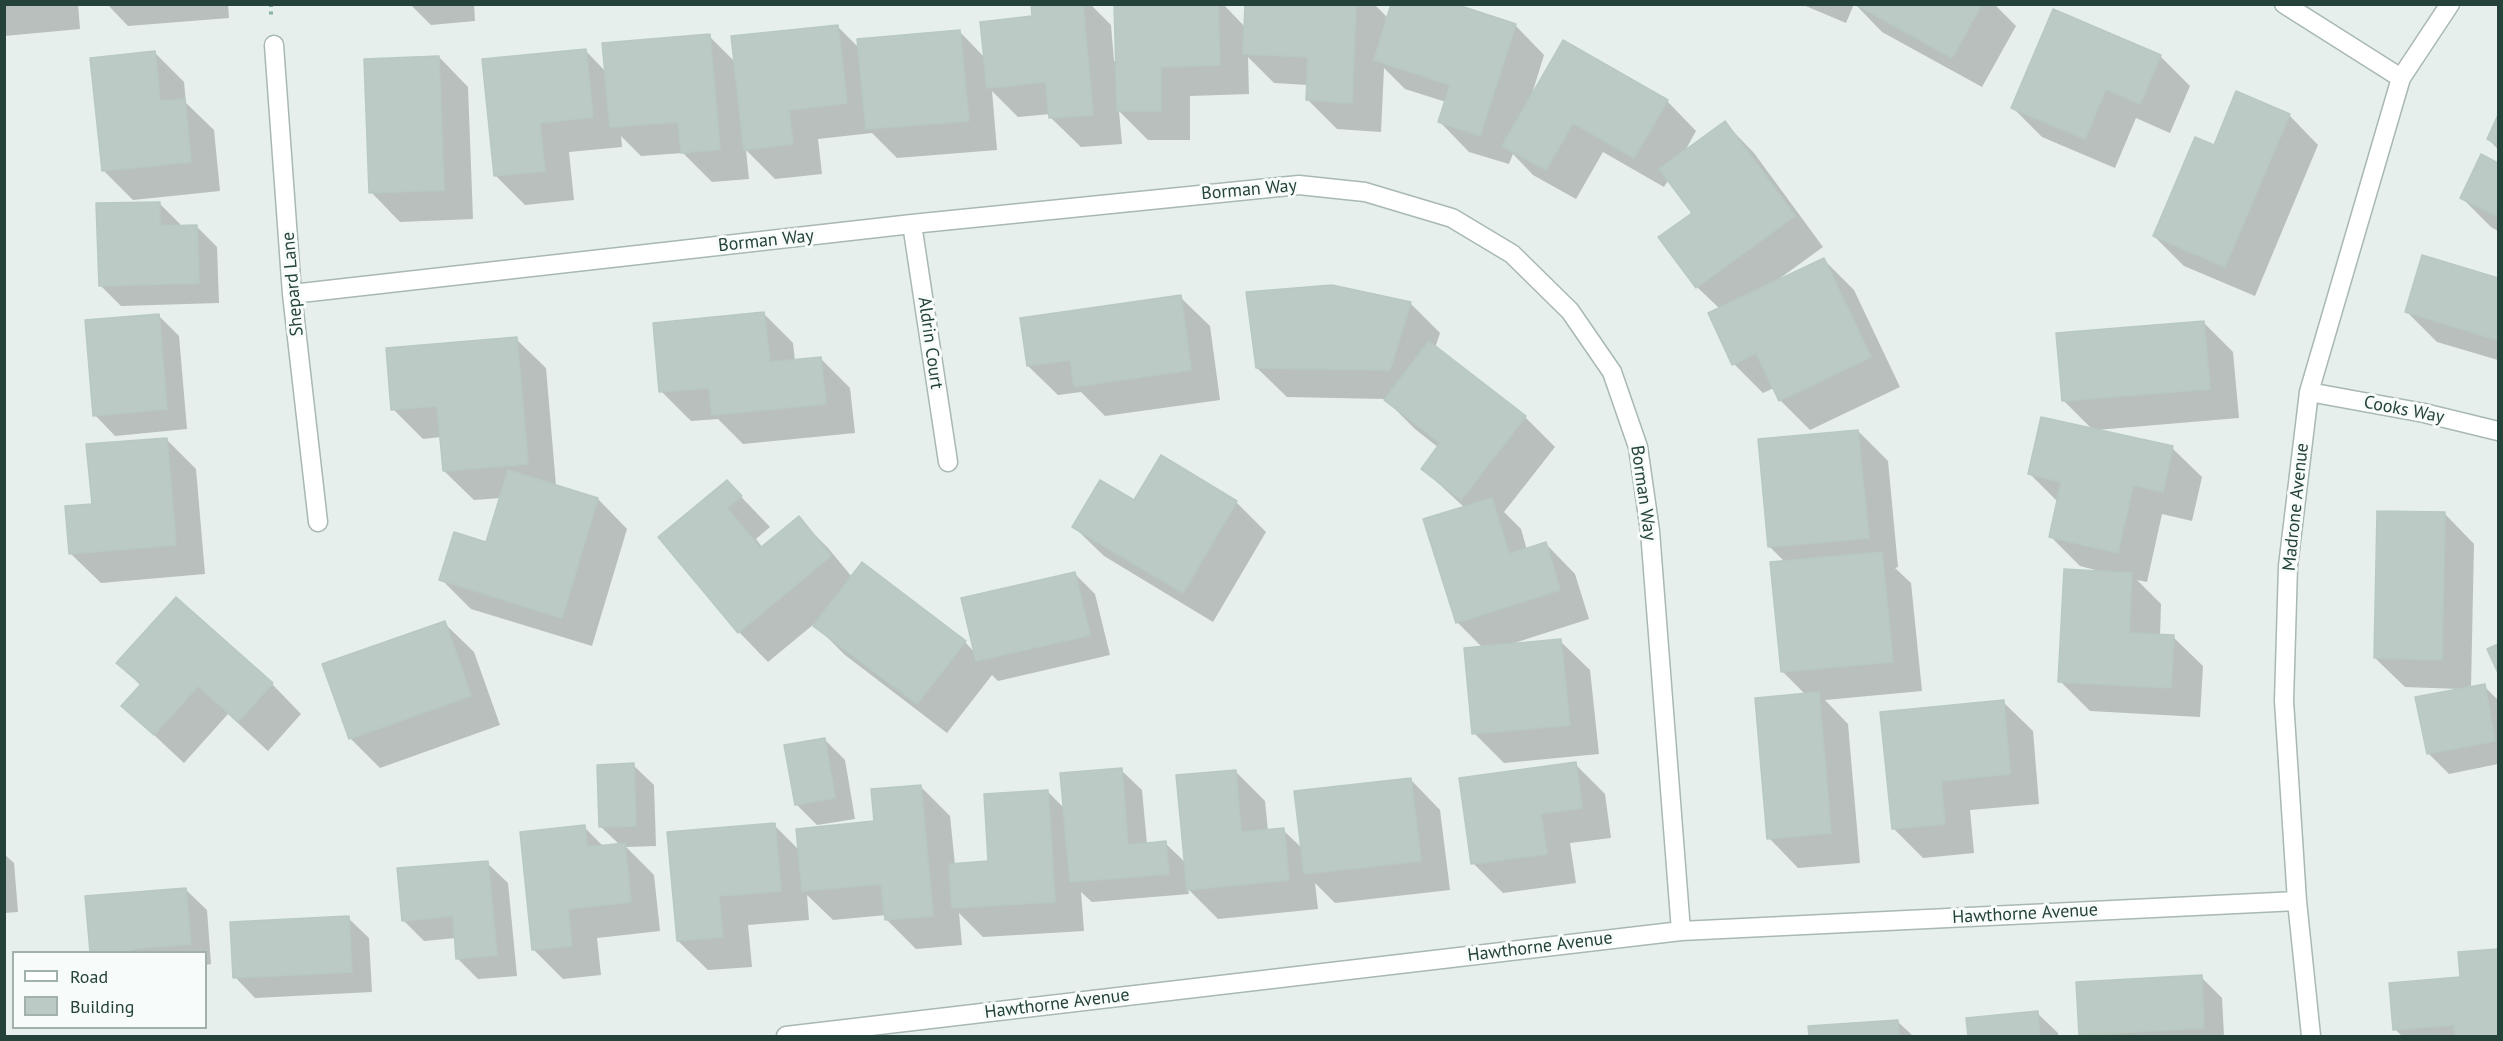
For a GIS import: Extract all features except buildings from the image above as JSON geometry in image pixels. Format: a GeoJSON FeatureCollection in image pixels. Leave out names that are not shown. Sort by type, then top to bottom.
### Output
{"type":"FeatureCollection","features":[{"type":"Feature","properties":{"kind":"street"},"geometry":{"type":"LineString","coordinates":[[2284,4],[2401,78]]}},
{"type":"Feature","properties":{"kind":"street","name":"Madrone Avenue"},"geometry":{"type":"LineString","coordinates":[[2311,1036],[2297,901],[2284,701],[2288,566],[2308,392],[2401,78],[2450,4]]}},
{"type":"Feature","properties":{"kind":"street","name":"Shepard Lane"},"geometry":{"type":"LineString","coordinates":[[274,45],[292,294],[318,522]]}},
{"type":"Feature","properties":{"kind":"street","name":"Borman Way"},"geometry":{"type":"LineString","coordinates":[[292,294],[912,224],[1299,185],[1365,192],[1452,218],[1512,254],[1570,311],[1612,372],[1638,447],[1650,531],[1681,931]]}},
{"type":"Feature","properties":{"kind":"street","name":"Aldrin Court"},"geometry":{"type":"LineString","coordinates":[[912,224],[948,462]]}},
{"type":"Feature","properties":{"kind":"street","name":"Cooks Way"},"geometry":{"type":"LineString","coordinates":[[2308,392],[2424,413],[2499,431]]}},
{"type":"Feature","properties":{"kind":"street","name":"Hawthorne Avenue"},"geometry":{"type":"LineString","coordinates":[[786,1036],[873,1031],[1681,931],[2297,901]]}}]}
